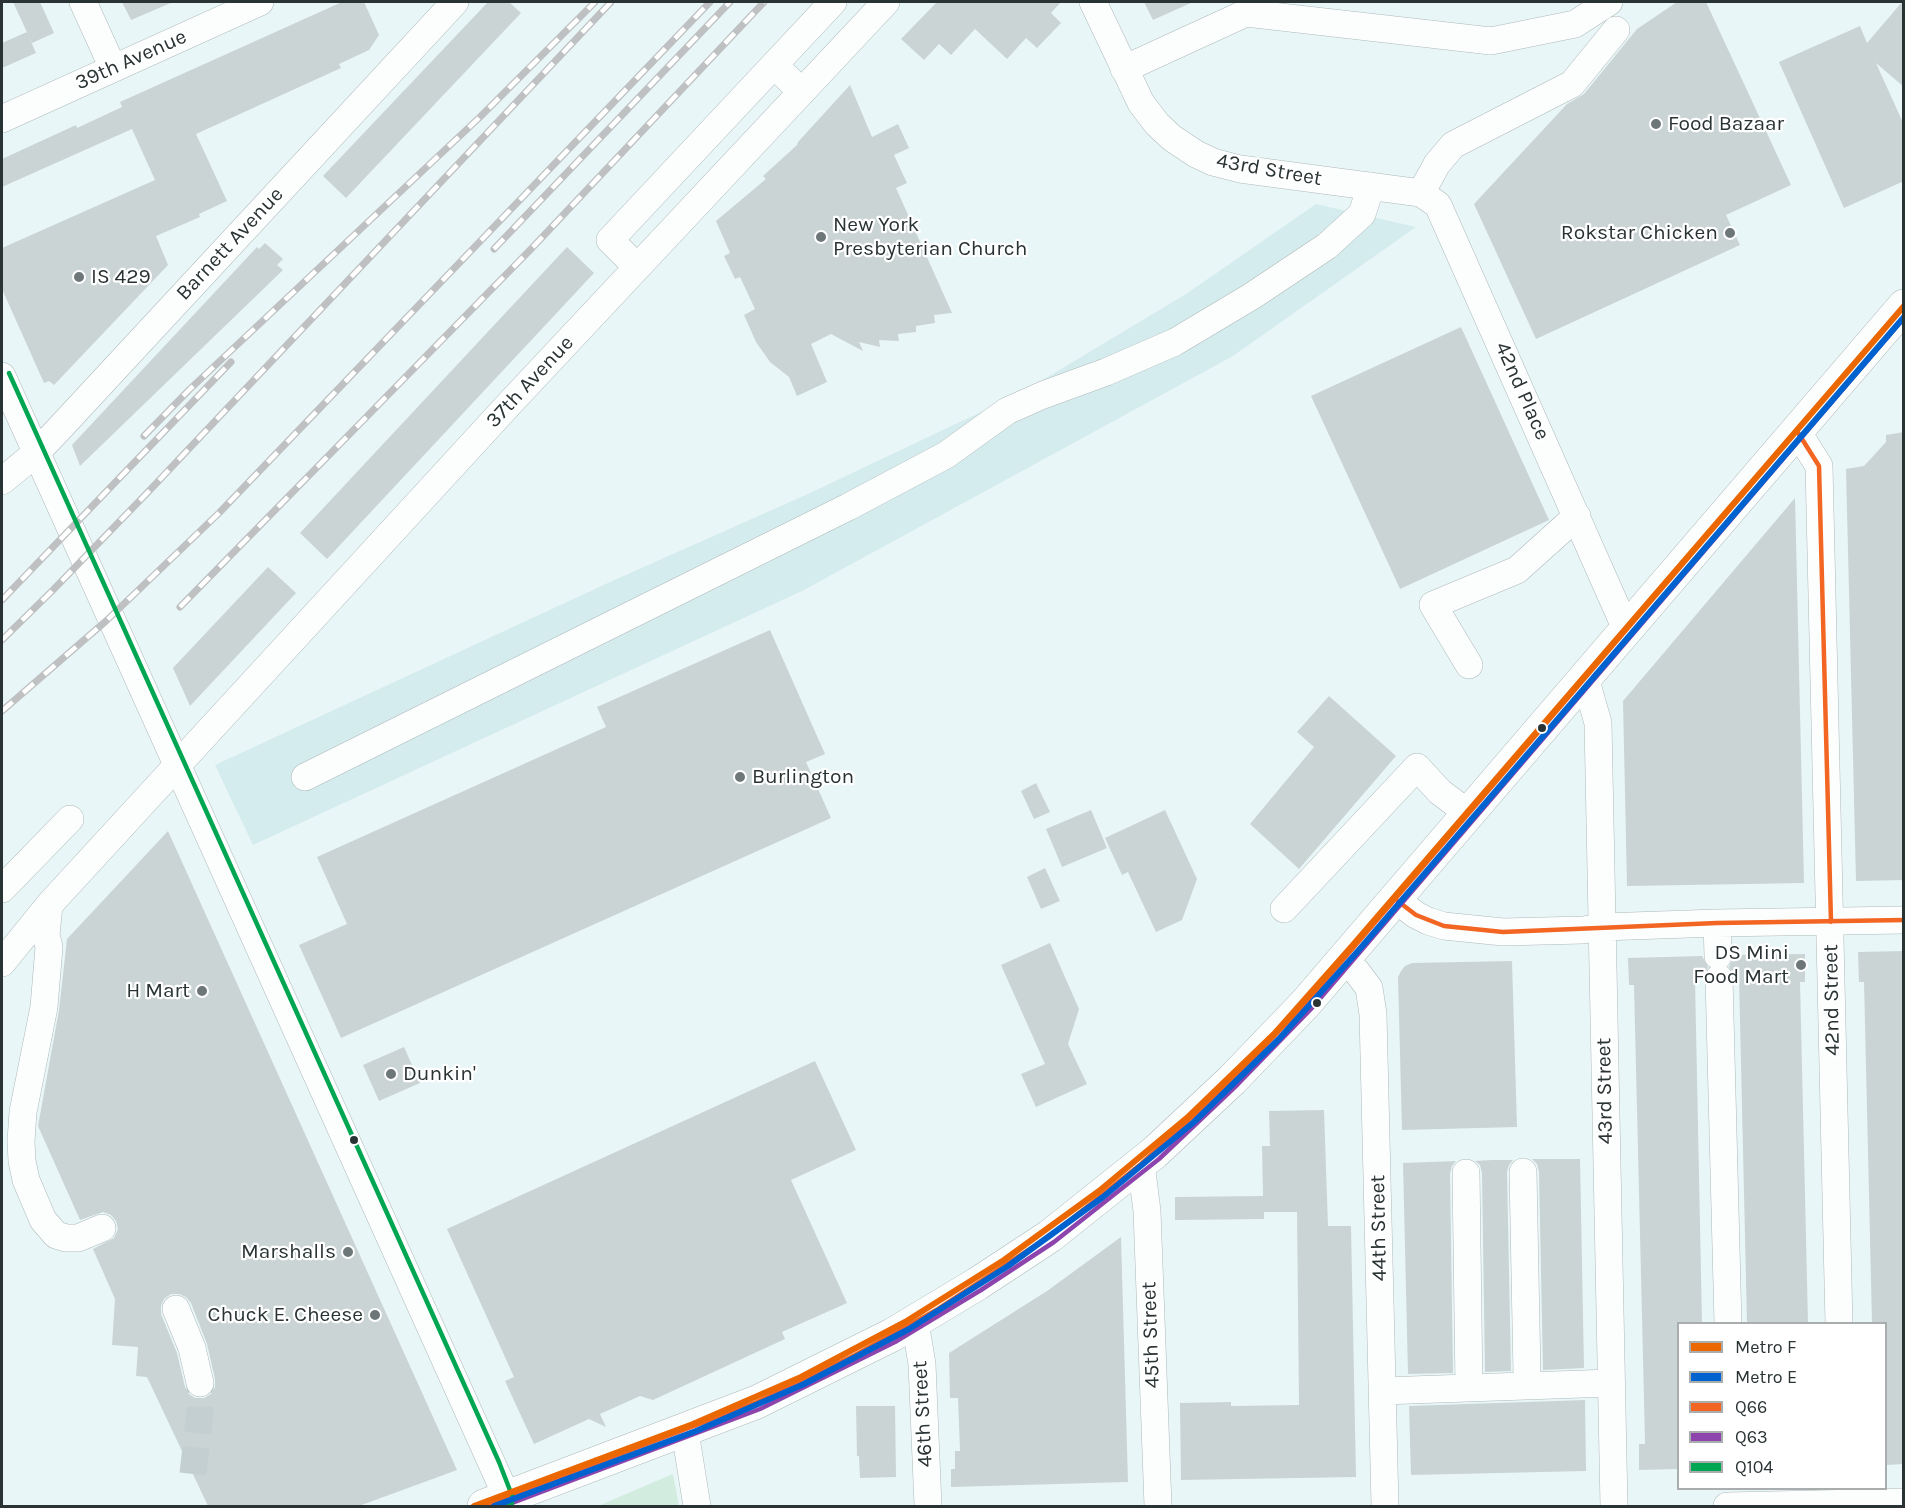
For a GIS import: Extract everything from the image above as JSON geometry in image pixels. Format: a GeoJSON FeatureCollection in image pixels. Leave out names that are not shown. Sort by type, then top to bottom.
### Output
{"type":"FeatureCollection","features":[{"type":"Feature","properties":{"kind":"main road"},"geometry":{"type":"LineString","coordinates":[[494,1504],[685,1431],[791,1387],[855,1355],[915,1322],[1050,1236],[1141,1164],[1205,1107],[1256,1056],[1343,960],[1903,309]]}},
{"type":"Feature","properties":{"kind":"street"},"geometry":{"type":"LineString","coordinates":[[83,2],[113,68]]}},
{"type":"Feature","properties":{"kind":"street","name":"39th Avenue"},"geometry":{"type":"LineString","coordinates":[[2,119],[260,2]]}},
{"type":"Feature","properties":{"kind":"street","name":"Barnett Avenue"},"geometry":{"type":"LineString","coordinates":[[2,481],[36,453],[455,2]]}},
{"type":"Feature","properties":{"kind":"street"},"geometry":{"type":"LineString","coordinates":[[638,267],[610,240],[833,2]]}},
{"type":"Feature","properties":{"kind":"street","name":"37th Avenue"},"geometry":{"type":"LineString","coordinates":[[2,963],[49,905],[511,402],[886,2]]}},
{"type":"Feature","properties":{"kind":"street","name":"43rd Street"},"geometry":{"type":"LineString","coordinates":[[1093,2],[1141,103],[1157,124],[1172,138],[1196,154],[1213,162],[1240,169],[1379,187]]}},
{"type":"Feature","properties":{"kind":"street"},"geometry":{"type":"LineString","coordinates":[[1124,69],[1246,13],[1491,41],[1575,24],[1609,2]]}},
{"type":"Feature","properties":{"kind":"street"},"geometry":{"type":"LineString","coordinates":[[305,777],[857,502],[946,455],[1007,411],[1175,342],[1252,296],[1327,246],[1362,214],[1379,187],[1421,193],[1437,164],[1453,145],[1572,84],[1616,30]]}},
{"type":"Feature","properties":{"kind":"street"},"geometry":{"type":"LineString","coordinates":[[774,65],[802,92]]}},
{"type":"Feature","properties":{"kind":"street","name":"42nd Place"},"geometry":{"type":"LineString","coordinates":[[1421,193],[1431,198],[1443,213],[1626,629]]}},
{"type":"Feature","properties":{"kind":"street"},"geometry":{"type":"LineString","coordinates":[[2,376],[492,1464],[494,1504]]}},
{"type":"Feature","properties":{"kind":"street","name":"42nd Street"},"geometry":{"type":"LineString","coordinates":[[1797,431],[1819,466],[1839,1322]]}},
{"type":"Feature","properties":{"kind":"street"},"geometry":{"type":"LineString","coordinates":[[1469,665],[1433,605],[1517,570],[1577,516]]}},
{"type":"Feature","properties":{"kind":"street","name":"43rd Street"},"geometry":{"type":"LineString","coordinates":[[1585,677],[1598,723],[1614,1506]]}},
{"type":"Feature","properties":{"kind":"street"},"geometry":{"type":"LineString","coordinates":[[1284,909],[1416,767],[1440,792],[1468,813]]}},
{"type":"Feature","properties":{"kind":"street"},"geometry":{"type":"LineString","coordinates":[[2,889],[70,819]]}},
{"type":"Feature","properties":{"kind":"street"},"geometry":{"type":"LineString","coordinates":[[1395,899],[1428,921],[1454,927],[1530,932],[1717,922],[1904,920]]}},
{"type":"Feature","properties":{"kind":"street"},"geometry":{"type":"LineString","coordinates":[[49,905],[46,935],[49,948],[44,1007],[23,1112],[22,1161],[26,1180],[43,1220],[56,1235],[78,1238],[102,1228]]}},
{"type":"Feature","properties":{"kind":"street"},"geometry":{"type":"LineString","coordinates":[[1717,922],[1728,1322]]}},
{"type":"Feature","properties":{"kind":"street","name":"44th Street"},"geometry":{"type":"LineString","coordinates":[[1343,960],[1364,980],[1371,997],[1370,1247],[1382,1391],[1385,1506]]}},
{"type":"Feature","properties":{"kind":"street","name":"45th Street"},"geometry":{"type":"LineString","coordinates":[[1141,1164],[1147,1211],[1158,1506]]}},
{"type":"Feature","properties":{"kind":"street"},"geometry":{"type":"LineString","coordinates":[[1523,1172],[1527,1375]]}},
{"type":"Feature","properties":{"kind":"street"},"geometry":{"type":"LineString","coordinates":[[1466,1173],[1469,1388]]}},
{"type":"Feature","properties":{"kind":"street"},"geometry":{"type":"LineString","coordinates":[[176,1309],[192,1348],[200,1383]]}},
{"type":"Feature","properties":{"kind":"street","name":"46th Street"},"geometry":{"type":"LineString","coordinates":[[915,1322],[922,1364],[928,1506]]}},
{"type":"Feature","properties":{"kind":"street"},"geometry":{"type":"LineString","coordinates":[[1382,1391],[1611,1383]]}},
{"type":"Feature","properties":{"kind":"street"},"geometry":{"type":"LineString","coordinates":[[685,1431],[697,1506]]}},
{"type":"Feature","properties":{"kind":"street"},"geometry":{"type":"LineString","coordinates":[[1727,1506],[1843,1499],[1904,1502]]}},
{"type":"Feature","properties":{"kind":"shaded area"},"geometry":{"type":"Polygon","coordinates":[[[1316,204],[1416,227],[1233,356],[802,591],[253,845],[215,765],[610,582],[810,493],[1021,393],[1186,294],[1316,204]]]}},
{"type":"Feature","properties":{"kind":"green space"},"geometry":{"type":"Polygon","coordinates":[[[673,1474],[679,1506],[598,1506],[668,1476],[673,1474]]]}},
{"type":"Feature","properties":{"kind":"building"},"geometry":{"type":"Polygon","coordinates":[[[13,2],[40,2],[54,33],[32,43],[13,2]]]}},
{"type":"Feature","properties":{"kind":"building"},"geometry":{"type":"Polygon","coordinates":[[[122,2],[173,2],[131,20],[122,2]]]}},
{"type":"Feature","properties":{"kind":"building"},"geometry":{"type":"Polygon","coordinates":[[[342,2],[364,2],[379,35],[369,50],[339,64],[341,68],[196,134],[227,201],[199,214],[200,217],[156,236],[168,265],[54,385],[49,381],[44,383],[2,289],[2,248],[155,180],[132,129],[2,187],[2,159],[76,125],[77,128],[122,107],[120,102],[342,2]]]}},
{"type":"Feature","properties":{"kind":"building"},"geometry":{"type":"Polygon","coordinates":[[[488,2],[509,2],[521,13],[346,198],[323,176],[488,2]]]}},
{"type":"Feature","properties":{"kind":"building"},"geometry":{"type":"Polygon","coordinates":[[[937,2],[1061,2],[1051,13],[1061,23],[1037,48],[1026,38],[1007,59],[975,29],[951,55],[939,44],[924,60],[901,39],[937,2]]]}},
{"type":"Feature","properties":{"kind":"building"},"geometry":{"type":"Polygon","coordinates":[[[1144,2],[1193,2],[1153,20],[1144,2]]]}},
{"type":"Feature","properties":{"kind":"building","name":"Food Bazaar"},"geometry":{"type":"Polygon","coordinates":[[[1677,2],[1706,2],[1791,185],[1726,215],[1740,245],[1536,339],[1474,204],[1567,104],[1584,94],[1637,29],[1677,2]]]}},
{"type":"Feature","properties":{"kind":"building"},"geometry":{"type":"Polygon","coordinates":[[[1902,2],[1904,87],[1876,63],[1904,125],[1904,181],[1844,208],[1779,62],[1860,26],[1867,43],[1902,2]]]}},
{"type":"Feature","properties":{"kind":"building"},"geometry":{"type":"Polygon","coordinates":[[[27,32],[36,53],[2,68],[2,43],[27,32]]]}},
{"type":"Feature","properties":{"kind":"building","name":"New York Presbyterian Church"},"geometry":{"type":"Polygon","coordinates":[[[850,85],[872,137],[898,124],[909,148],[894,155],[907,183],[896,188],[952,313],[934,315],[935,323],[916,326],[916,332],[898,334],[899,341],[879,340],[880,347],[859,342],[863,351],[831,334],[811,344],[827,382],[797,396],[789,377],[770,362],[756,342],[744,315],[755,309],[740,277],[735,279],[724,256],[730,253],[716,221],[766,179],[763,176],[797,145],[850,85]]]}},
{"type":"Feature","properties":{"kind":"building"},"geometry":{"type":"Polygon","coordinates":[[[265,243],[283,259],[277,265],[283,270],[80,466],[72,445],[257,247],[259,249],[265,243]]]}},
{"type":"Feature","properties":{"kind":"building"},"geometry":{"type":"Polygon","coordinates":[[[567,247],[594,273],[327,559],[300,533],[567,247]]]}},
{"type":"Feature","properties":{"kind":"building"},"geometry":{"type":"Polygon","coordinates":[[[1461,327],[1549,520],[1400,589],[1311,396],[1461,327]]]}},
{"type":"Feature","properties":{"kind":"building"},"geometry":{"type":"Polygon","coordinates":[[[1904,432],[1904,880],[1856,881],[1846,469],[1864,466],[1886,442],[1886,435],[1904,432]]]}},
{"type":"Feature","properties":{"kind":"building"},"geometry":{"type":"Polygon","coordinates":[[[1795,498],[1804,883],[1627,886],[1623,701],[1795,498]]]}},
{"type":"Feature","properties":{"kind":"building"},"geometry":{"type":"Polygon","coordinates":[[[268,567],[296,593],[190,706],[173,668],[268,567]]]}},
{"type":"Feature","properties":{"kind":"building"},"geometry":{"type":"Polygon","coordinates":[[[770,630],[825,754],[806,762],[831,818],[341,1038],[299,945],[347,924],[317,857],[606,727],[597,707],[770,630]]]}},
{"type":"Feature","properties":{"kind":"building"},"geometry":{"type":"Polygon","coordinates":[[[1329,696],[1396,756],[1299,869],[1250,824],[1314,747],[1297,732],[1329,696]]]}},
{"type":"Feature","properties":{"kind":"building"},"geometry":{"type":"Polygon","coordinates":[[[1036,783],[1050,812],[1034,819],[1021,791],[1036,783]]]}},
{"type":"Feature","properties":{"kind":"building"},"geometry":{"type":"Polygon","coordinates":[[[1091,810],[1107,848],[1062,867],[1046,829],[1091,810]]]}},
{"type":"Feature","properties":{"kind":"building"},"geometry":{"type":"Polygon","coordinates":[[[1165,810],[1197,879],[1182,920],[1156,932],[1128,872],[1122,875],[1105,838],[1165,810]]]}},
{"type":"Feature","properties":{"kind":"building"},"geometry":{"type":"Polygon","coordinates":[[[168,831],[457,1470],[359,1506],[208,1506],[147,1377],[136,1376],[138,1347],[112,1345],[115,1299],[93,1249],[114,1238],[118,1229],[116,1221],[111,1215],[103,1212],[80,1220],[38,1126],[59,1010],[67,939],[168,831]],[[171,1294],[164,1299],[161,1314],[177,1353],[185,1387],[195,1398],[204,1398],[211,1394],[215,1387],[215,1379],[207,1344],[191,1303],[186,1297],[171,1294]]]}},
{"type":"Feature","properties":{"kind":"building"},"geometry":{"type":"Polygon","coordinates":[[[1045,868],[1060,901],[1041,909],[1027,877],[1045,868]]]}},
{"type":"Feature","properties":{"kind":"building"},"geometry":{"type":"Polygon","coordinates":[[[1050,943],[1079,1009],[1068,1044],[1087,1084],[1036,1107],[1021,1074],[1045,1064],[1001,965],[1050,943]]]}},
{"type":"Feature","properties":{"kind":"building"},"geometry":{"type":"Polygon","coordinates":[[[1904,951],[1904,1464],[1887,1465],[1887,1322],[1872,1322],[1864,982],[1859,982],[1858,952],[1904,951]]]}},
{"type":"Feature","properties":{"kind":"building"},"geometry":{"type":"Polygon","coordinates":[[[1805,954],[1805,982],[1800,982],[1808,1322],[1747,1322],[1739,977],[1735,978],[1729,967],[1734,955],[1805,954]]]}},
{"type":"Feature","properties":{"kind":"building"},"geometry":{"type":"Polygon","coordinates":[[[1702,956],[1708,967],[1703,978],[1695,979],[1702,1322],[1677,1322],[1677,1469],[1639,1470],[1639,1444],[1645,1444],[1634,985],[1629,985],[1628,958],[1702,956]]]}},
{"type":"Feature","properties":{"kind":"building"},"geometry":{"type":"Polygon","coordinates":[[[1512,961],[1517,1127],[1402,1130],[1398,977],[1401,971],[1412,963],[1512,961]]]}},
{"type":"Feature","properties":{"kind":"building","name":"Dunkin'"},"geometry":{"type":"Polygon","coordinates":[[[404,1047],[420,1083],[379,1101],[363,1065],[404,1047]]]}},
{"type":"Feature","properties":{"kind":"building"},"geometry":{"type":"Polygon","coordinates":[[[815,1061],[856,1150],[791,1180],[847,1303],[782,1332],[785,1339],[653,1400],[640,1396],[600,1414],[606,1427],[589,1419],[534,1444],[505,1381],[514,1377],[447,1229],[815,1061]]]}},
{"type":"Feature","properties":{"kind":"building"},"geometry":{"type":"Polygon","coordinates":[[[1324,1110],[1328,1226],[1351,1226],[1356,1477],[1181,1480],[1180,1403],[1231,1402],[1231,1406],[1299,1405],[1297,1212],[1264,1212],[1264,1219],[1175,1220],[1175,1197],[1263,1196],[1262,1146],[1270,1146],[1269,1111],[1324,1110]]]}},
{"type":"Feature","properties":{"kind":"building"},"geometry":{"type":"Polygon","coordinates":[[[1532,1159],[1580,1159],[1584,1368],[1543,1370],[1539,1172],[1537,1164],[1532,1159]]]}},
{"type":"Feature","properties":{"kind":"building"},"geometry":{"type":"Polygon","coordinates":[[[1513,1160],[1507,1172],[1511,1371],[1485,1372],[1482,1173],[1480,1165],[1475,1161],[1513,1160]]]}},
{"type":"Feature","properties":{"kind":"building"},"geometry":{"type":"Polygon","coordinates":[[[1456,1161],[1450,1173],[1453,1373],[1408,1374],[1403,1163],[1456,1161]]]}},
{"type":"Feature","properties":{"kind":"building"},"geometry":{"type":"Polygon","coordinates":[[[1121,1237],[1128,1482],[951,1487],[951,1469],[955,1469],[955,1451],[960,1451],[958,1398],[950,1398],[949,1353],[1047,1291],[1121,1237]]]}},
{"type":"Feature","properties":{"kind":"building"},"geometry":{"type":"Polygon","coordinates":[[[1585,1400],[1586,1471],[1411,1475],[1409,1406],[1585,1400]]]}},
{"type":"Feature","properties":{"kind":"building"},"geometry":{"type":"Polygon","coordinates":[[[856,1406],[895,1406],[896,1477],[860,1478],[856,1406]]]}},
{"type":"Feature","properties":{"kind":"tunnel"},"geometry":{"type":"LineString","coordinates":[[193,1474],[200,1411],[200,1383]]}},
{"type":"Feature","properties":{"kind":"railway"},"geometry":{"type":"LineString","coordinates":[[144,436],[190,389],[480,117],[595,2]]}},
{"type":"Feature","properties":{"kind":"railway"},"geometry":{"type":"LineString","coordinates":[[2,640],[149,491],[611,2]]}},
{"type":"Feature","properties":{"kind":"railway"},"geometry":{"type":"LineString","coordinates":[[2,711],[106,621],[219,513],[710,2]]}},
{"type":"Feature","properties":{"kind":"railway"},"geometry":{"type":"LineString","coordinates":[[494,249],[730,2]]}},
{"type":"Feature","properties":{"kind":"railway"},"geometry":{"type":"LineString","coordinates":[[180,607],[532,248],[764,2]]}},
{"type":"Feature","properties":{"kind":"railway"},"geometry":{"type":"LineString","coordinates":[[2,600],[231,362]]}},
{"type":"Feature","properties":{"kind":"metro line","name":"F"},"geometry":{"type":"LineString","coordinates":[[474,1506],[693,1424],[801,1377],[905,1322],[1004,1260],[1099,1191],[1189,1116],[1274,1034],[1352,946],[1904,306]]}},
{"type":"Feature","properties":{"kind":"metro line","name":"E"},"geometry":{"type":"LineString","coordinates":[[494,1506],[696,1431],[804,1384],[909,1329],[1008,1266],[1103,1197],[1194,1122],[1279,1039],[1358,951],[1904,317]]}},
{"type":"Feature","properties":{"kind":"transit line","name":"Q63"},"geometry":{"type":"LineString","coordinates":[[504,1506],[760,1409],[895,1342],[1054,1242],[1159,1159],[1237,1085],[1311,1009],[1904,318]]}},
{"type":"Feature","properties":{"kind":"transit line","name":"Q104"},"geometry":{"type":"LineString","coordinates":[[9,373],[499,1462],[513,1498],[512,1503],[507,1506]]}},
{"type":"Feature","properties":{"kind":"transit line","name":"Q66"},"geometry":{"type":"LineString","coordinates":[[484,1506],[757,1402],[855,1355],[938,1309],[1050,1236],[1141,1164],[1232,1080],[1305,1004],[1797,431],[1819,466],[1831,922]]}},
{"type":"Feature","properties":{"kind":"transit line","name":"Q66"},"geometry":{"type":"LineString","coordinates":[[1395,899],[1416,915],[1444,926],[1503,932],[1717,923],[1904,920]]}},
{"type":"Feature","properties":{"kind":"place","name":"Food Bazaar"},"geometry":{"type":"Point","coordinates":[1656,124]}},
{"type":"Feature","properties":{"kind":"place","name":"Rokstar Chicken"},"geometry":{"type":"Point","coordinates":[1730,233]}},
{"type":"Feature","properties":{"kind":"place","name":"New York Presbyterian Church"},"geometry":{"type":"Point","coordinates":[821,237]}},
{"type":"Feature","properties":{"kind":"place","name":"IS 429"},"geometry":{"type":"Point","coordinates":[79,277]}},
{"type":"Feature","properties":{"kind":"place","name":"Burlington"},"geometry":{"type":"Point","coordinates":[740,777]}},
{"type":"Feature","properties":{"kind":"place","name":"DS Mini Food Mart"},"geometry":{"type":"Point","coordinates":[1801,965]}},
{"type":"Feature","properties":{"kind":"place","name":"H Mart"},"geometry":{"type":"Point","coordinates":[202,991]}},
{"type":"Feature","properties":{"kind":"place","name":"Dunkin'"},"geometry":{"type":"Point","coordinates":[391,1074]}},
{"type":"Feature","properties":{"kind":"place","name":"Marshalls"},"geometry":{"type":"Point","coordinates":[348,1252]}},
{"type":"Feature","properties":{"kind":"place","name":"Chuck E. Cheese"},"geometry":{"type":"Point","coordinates":[375,1315]}}]}
